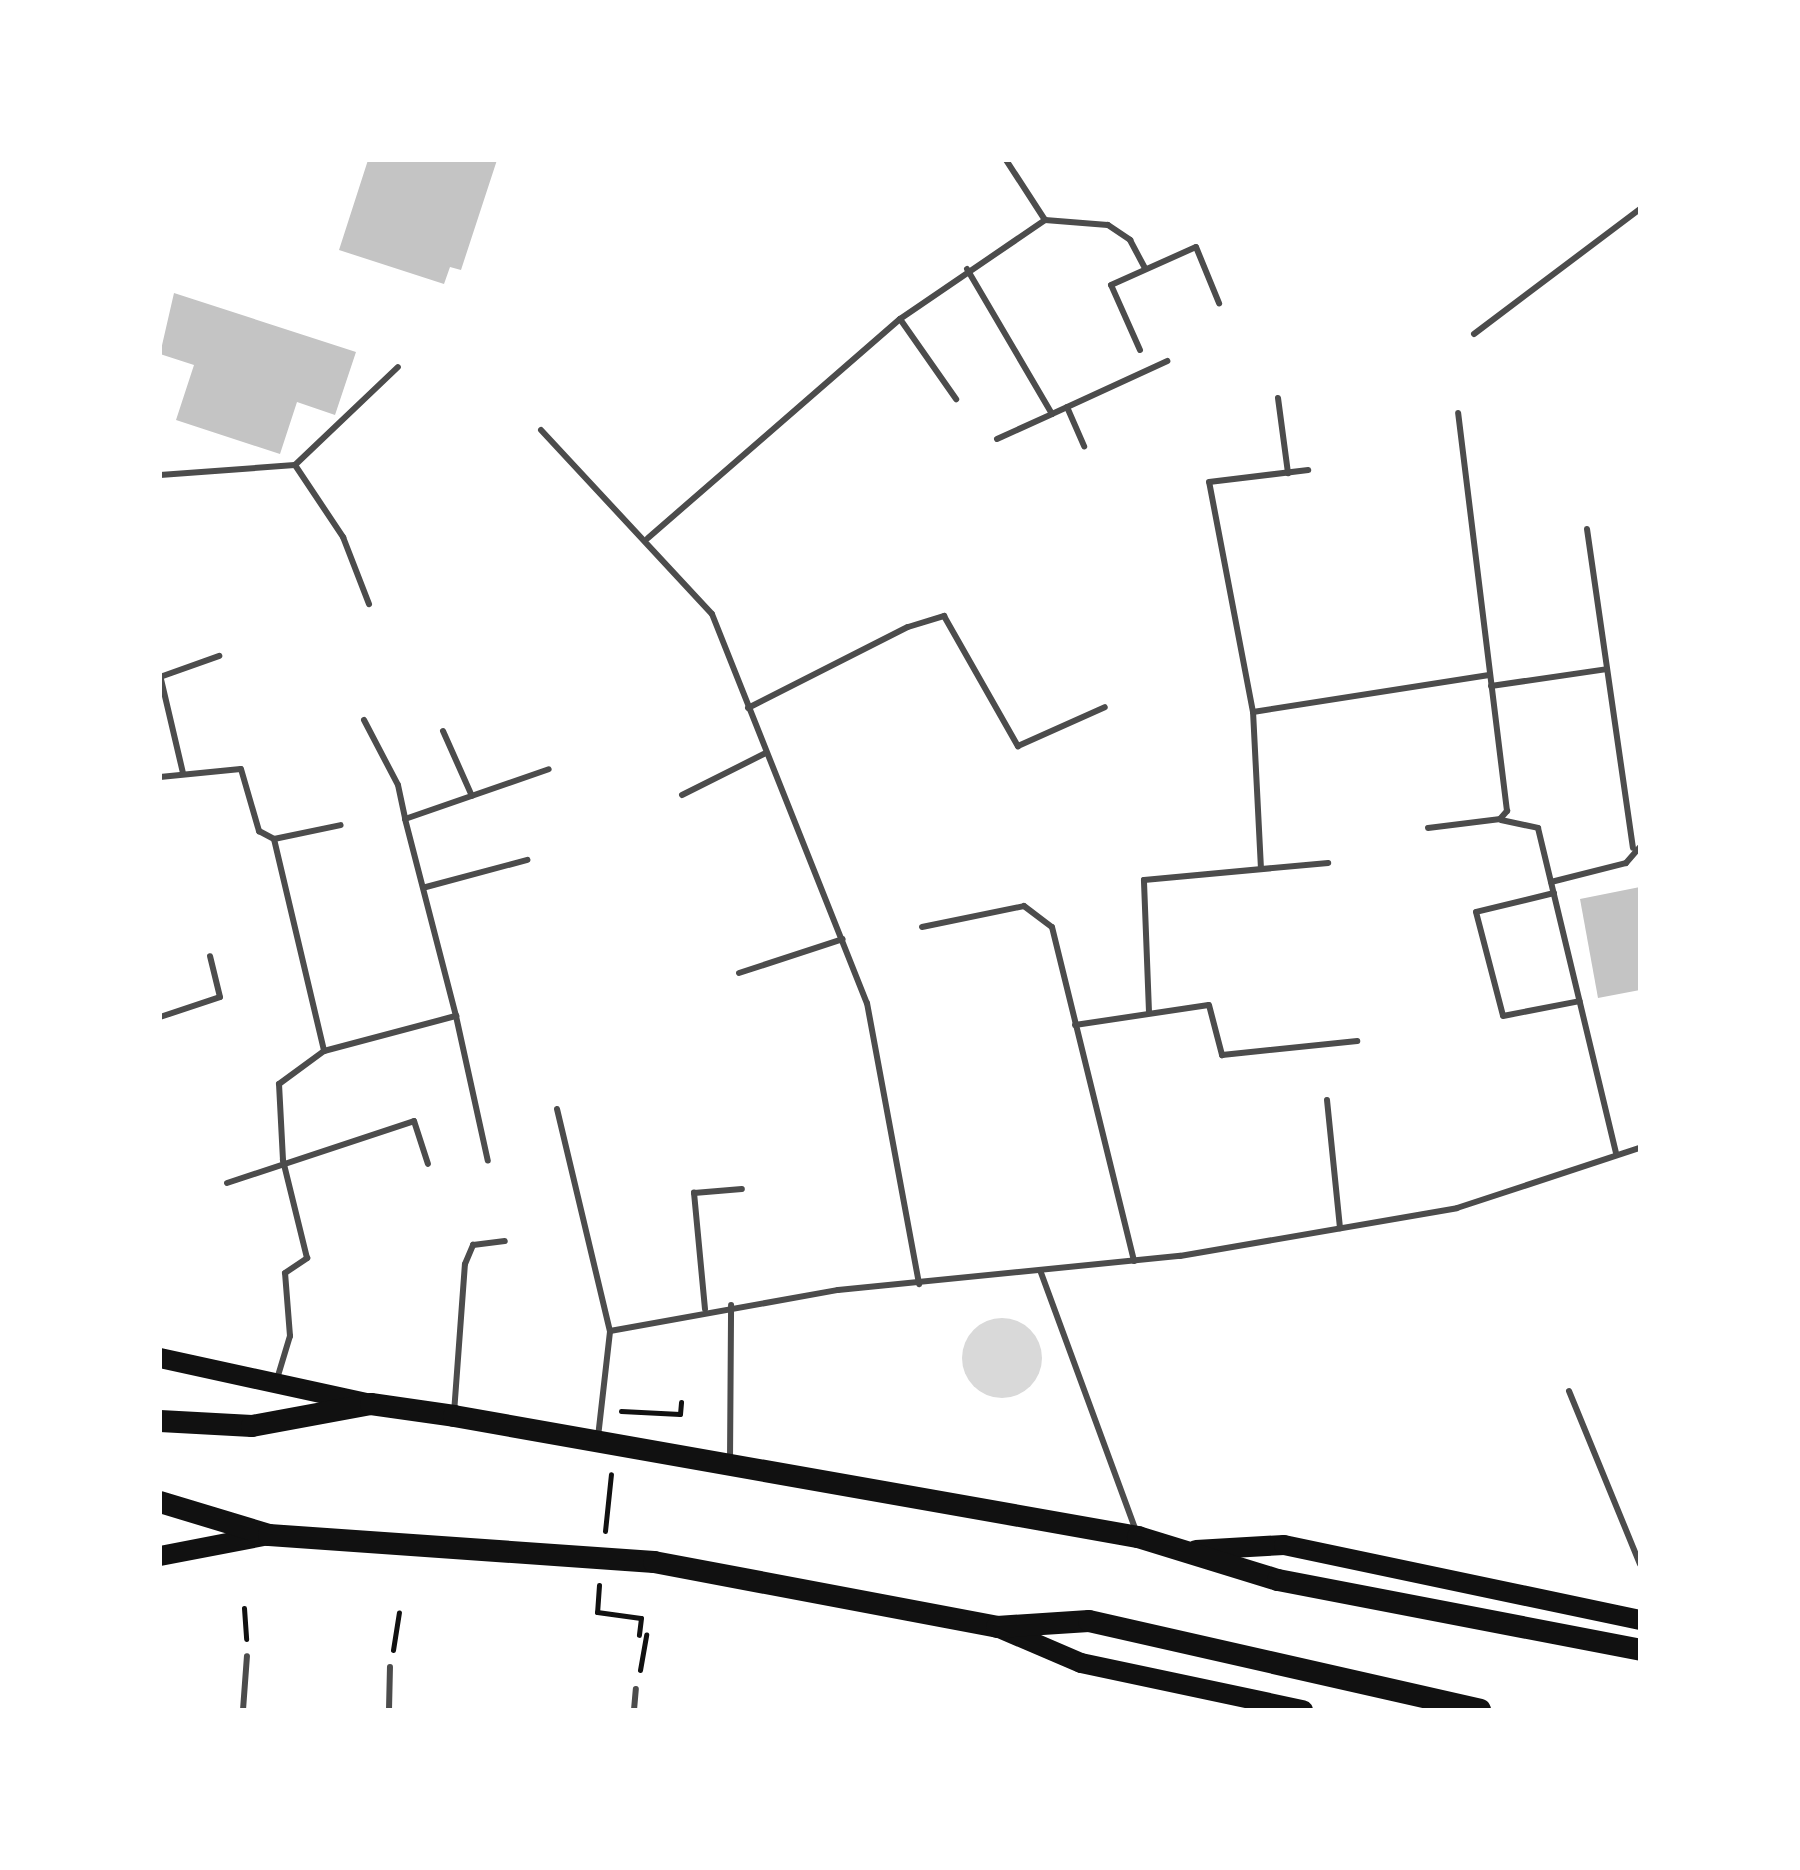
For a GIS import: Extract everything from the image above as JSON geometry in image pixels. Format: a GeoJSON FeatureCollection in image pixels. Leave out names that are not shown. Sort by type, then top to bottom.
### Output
{"type":"FeatureCollection","features":[{"type":"Feature","properties":{"kind":"highway"},"geometry":{"type":"LineString","coordinates":[[160,1421],[252,1426],[371,1404],[454,1416],[605,1449],[730,1463],[1138,1537],[1196,1550],[1278,1580],[1640,1650]]}},
{"type":"Feature","properties":{"kind":"highway"},"geometry":{"type":"LineString","coordinates":[[160,1502],[269,1535],[654,1562],[997,1627],[1089,1621],[1480,1710]]}},
{"type":"Feature","properties":{"kind":"main road"},"geometry":{"type":"LineString","coordinates":[[160,1358],[277,1379],[371,1404]]}},
{"type":"Feature","properties":{"kind":"main road"},"geometry":{"type":"LineString","coordinates":[[160,1556],[269,1535]]}},
{"type":"Feature","properties":{"kind":"main road"},"geometry":{"type":"LineString","coordinates":[[1196,1550],[1284,1545],[1640,1620]]}},
{"type":"Feature","properties":{"kind":"main road"},"geometry":{"type":"LineString","coordinates":[[997,1627],[1081,1663],[1256,1705],[1303,1710]]}},
{"type":"Feature","properties":{"kind":"lane"},"geometry":{"type":"LineString","coordinates":[[1006,160],[1045,220]]}},
{"type":"Feature","properties":{"kind":"lane"},"geometry":{"type":"LineString","coordinates":[[1474,334],[1640,209]]}},
{"type":"Feature","properties":{"kind":"lane"},"geometry":{"type":"LineString","coordinates":[[648,538],[900,319],[967,269],[1045,220],[1108,225],[1130,240],[1145,268]]}},
{"type":"Feature","properties":{"kind":"lane"},"geometry":{"type":"LineString","coordinates":[[1140,350],[1111,285],[1196,247],[1219,303]]}},
{"type":"Feature","properties":{"kind":"lane"},"geometry":{"type":"LineString","coordinates":[[967,269],[1052,414]]}},
{"type":"Feature","properties":{"kind":"lane"},"geometry":{"type":"LineString","coordinates":[[900,319],[956,399]]}},
{"type":"Feature","properties":{"kind":"lane"},"geometry":{"type":"LineString","coordinates":[[997,439],[1167,361]]}},
{"type":"Feature","properties":{"kind":"lane"},"geometry":{"type":"LineString","coordinates":[[160,475],[295,465],[398,367]]}},
{"type":"Feature","properties":{"kind":"lane"},"geometry":{"type":"LineString","coordinates":[[1278,398],[1288,473]]}},
{"type":"Feature","properties":{"kind":"lane"},"geometry":{"type":"LineString","coordinates":[[1067,407],[1084,446]]}},
{"type":"Feature","properties":{"kind":"lane"},"geometry":{"type":"LineString","coordinates":[[1458,413],[1507,811],[1500,819]]}},
{"type":"Feature","properties":{"kind":"lane"},"geometry":{"type":"LineString","coordinates":[[541,430],[648,538],[712,614],[764,754],[843,939],[886,1080],[919,1284]]}},
{"type":"Feature","properties":{"kind":"lane"},"geometry":{"type":"LineString","coordinates":[[295,465],[343,537],[369,604]]}},
{"type":"Feature","properties":{"kind":"lane"},"geometry":{"type":"LineString","coordinates":[[1261,869],[1253,712],[1209,482],[1308,470]]}},
{"type":"Feature","properties":{"kind":"lane"},"geometry":{"type":"LineString","coordinates":[[1551,882],[1626,863],[1637,848],[1587,529]]}},
{"type":"Feature","properties":{"kind":"lane"},"geometry":{"type":"LineString","coordinates":[[748,708],[908,627],[944,616],[1018,746],[1105,707]]}},
{"type":"Feature","properties":{"kind":"lane"},"geometry":{"type":"LineString","coordinates":[[183,773],[160,676],[219,656]]}},
{"type":"Feature","properties":{"kind":"lane"},"geometry":{"type":"LineString","coordinates":[[1491,686],[1607,669]]}},
{"type":"Feature","properties":{"kind":"lane"},"geometry":{"type":"LineString","coordinates":[[1253,712],[1489,675]]}},
{"type":"Feature","properties":{"kind":"lane"},"geometry":{"type":"LineString","coordinates":[[364,720],[398,785],[426,887],[488,1161]]}},
{"type":"Feature","properties":{"kind":"lane"},"geometry":{"type":"LineString","coordinates":[[443,731],[472,796]]}},
{"type":"Feature","properties":{"kind":"lane"},"geometry":{"type":"LineString","coordinates":[[682,795],[764,754]]}},
{"type":"Feature","properties":{"kind":"lane"},"geometry":{"type":"LineString","coordinates":[[160,777],[241,769],[259,831],[274,839],[341,825]]}},
{"type":"Feature","properties":{"kind":"lane"},"geometry":{"type":"LineString","coordinates":[[405,819],[549,769]]}},
{"type":"Feature","properties":{"kind":"lane"},"geometry":{"type":"LineString","coordinates":[[1428,828],[1500,819],[1538,828],[1616,1154]]}},
{"type":"Feature","properties":{"kind":"lane"},"geometry":{"type":"LineString","coordinates":[[274,839],[324,1051]]}},
{"type":"Feature","properties":{"kind":"lane"},"geometry":{"type":"LineString","coordinates":[[426,887],[527,860]]}},
{"type":"Feature","properties":{"kind":"lane"},"geometry":{"type":"LineString","coordinates":[[1149,1012],[1144,880],[1328,863]]}},
{"type":"Feature","properties":{"kind":"lane"},"geometry":{"type":"LineString","coordinates":[[1554,893],[1476,912],[1503,1016],[1580,1001]]}},
{"type":"Feature","properties":{"kind":"lane"},"geometry":{"type":"LineString","coordinates":[[922,927],[1034,908],[1057,942],[1134,1261]]}},
{"type":"Feature","properties":{"kind":"lane"},"geometry":{"type":"LineString","coordinates":[[739,973],[843,939]]}},
{"type":"Feature","properties":{"kind":"lane"},"geometry":{"type":"LineString","coordinates":[[160,1017],[220,997],[210,956]]}},
{"type":"Feature","properties":{"kind":"lane"},"geometry":{"type":"LineString","coordinates":[[1075,1025],[1209,1005],[1222,1055],[1357,1041]]}},
{"type":"Feature","properties":{"kind":"lane"},"geometry":{"type":"LineString","coordinates":[[277,1379],[290,1336],[285,1273],[307,1258],[283,1160],[279,1084],[324,1051],[456,1016]]}},
{"type":"Feature","properties":{"kind":"lane"},"geometry":{"type":"LineString","coordinates":[[1327,1100],[1340,1228]]}},
{"type":"Feature","properties":{"kind":"lane"},"geometry":{"type":"LineString","coordinates":[[557,1109],[610,1331],[605,1449]]}},
{"type":"Feature","properties":{"kind":"lane"},"geometry":{"type":"LineString","coordinates":[[227,1183],[283,1160],[414,1121],[428,1164]]}},
{"type":"Feature","properties":{"kind":"lane"},"geometry":{"type":"LineString","coordinates":[[610,1331],[731,1305],[1134,1261],[1457,1208],[1640,1148]]}},
{"type":"Feature","properties":{"kind":"lane"},"geometry":{"type":"LineString","coordinates":[[705,1309],[694,1193],[742,1189]]}},
{"type":"Feature","properties":{"kind":"lane"},"geometry":{"type":"LineString","coordinates":[[454,1416],[465,1264],[473,1245],[505,1241]]}},
{"type":"Feature","properties":{"kind":"lane"},"geometry":{"type":"LineString","coordinates":[[1040,1270],[1138,1537]]}},
{"type":"Feature","properties":{"kind":"lane"},"geometry":{"type":"LineString","coordinates":[[730,1463],[731,1305]]}},
{"type":"Feature","properties":{"kind":"lane"},"geometry":{"type":"LineString","coordinates":[[1569,1391],[1640,1564]]}},
{"type":"Feature","properties":{"kind":"lane"},"geometry":{"type":"LineString","coordinates":[[243,1710],[247,1656]]}},
{"type":"Feature","properties":{"kind":"lane"},"geometry":{"type":"LineString","coordinates":[[389,1710],[390,1667]]}},
{"type":"Feature","properties":{"kind":"lane"},"geometry":{"type":"LineString","coordinates":[[634,1710],[636,1689]]}},
{"type":"Feature","properties":{"kind":"path"},"geometry":{"type":"LineString","coordinates":[[616,1426],[618,1411],[680,1414],[681,1402]]}},
{"type":"Feature","properties":{"kind":"path"},"geometry":{"type":"LineString","coordinates":[[603,1550],[605,1449]]}},
{"type":"Feature","properties":{"kind":"path"},"geometry":{"type":"LineString","coordinates":[[600,1581],[597,1612],[641,1618],[643,1635],[636,1689]]}},
{"type":"Feature","properties":{"kind":"path"},"geometry":{"type":"LineString","coordinates":[[244,1608],[247,1656]]}},
{"type":"Feature","properties":{"kind":"path"},"geometry":{"type":"LineString","coordinates":[[390,1667],[399,1612]]}},
{"type":"Feature","properties":{"kind":"shaded area"},"geometry":{"type":"Polygon","coordinates":[[[1002,1318],[1017,1321],[1030,1330],[1039,1343],[1042,1358],[1039,1373],[1030,1386],[1017,1395],[1002,1398],[987,1395],[974,1386],[965,1373],[962,1358],[965,1343],[974,1330],[987,1321],[1002,1318]]]}},
{"type":"Feature","properties":{"kind":"building"},"geometry":{"type":"Polygon","coordinates":[[[368,160],[497,160],[461,270],[450,267],[444,284],[339,250],[368,160]]]}},
{"type":"Feature","properties":{"kind":"building"},"geometry":{"type":"Polygon","coordinates":[[[174,293],[356,352],[335,415],[297,402],[280,454],[176,420],[194,365],[160,354],[174,293]]]}},
{"type":"Feature","properties":{"kind":"building"},"geometry":{"type":"Polygon","coordinates":[[[1640,887],[1640,990],[1598,998],[1580,899],[1640,887]]]}}]}
